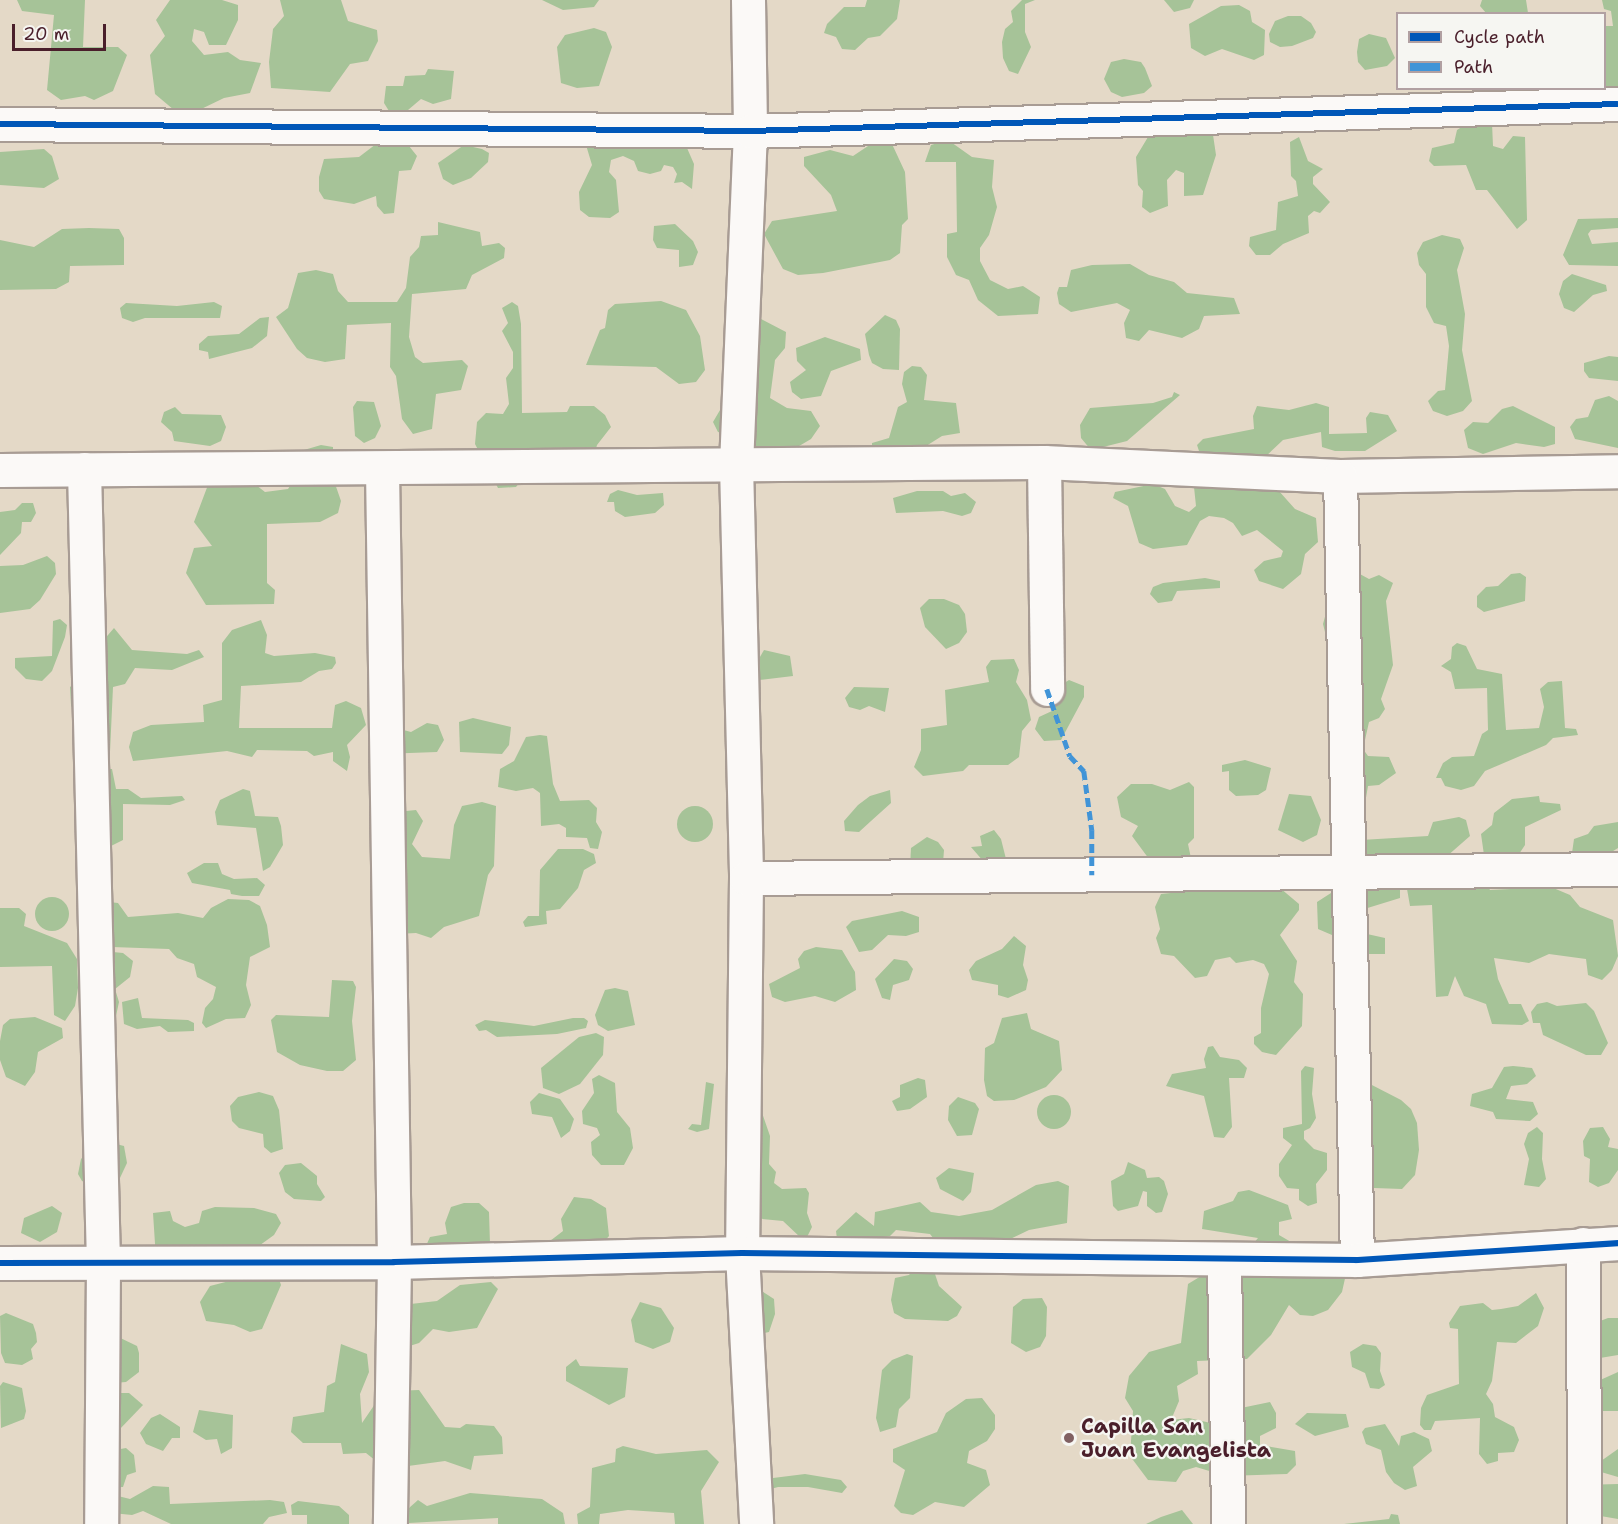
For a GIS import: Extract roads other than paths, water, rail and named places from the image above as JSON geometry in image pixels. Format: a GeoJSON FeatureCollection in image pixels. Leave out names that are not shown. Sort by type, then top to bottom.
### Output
{"type":"FeatureCollection","features":[{"type":"Feature","properties":{"kind":"street"},"geometry":{"type":"LineString","coordinates":[[748,0],[750,131],[736,464],[746,878],[742,1253],[756,1524]]}},
{"type":"Feature","properties":{"kind":"street"},"geometry":{"type":"LineString","coordinates":[[0,124],[750,131],[1618,104]]}},
{"type":"Feature","properties":{"kind":"street"},"geometry":{"type":"LineString","coordinates":[[1044,462],[1047,688]]}},
{"type":"Feature","properties":{"kind":"street"},"geometry":{"type":"LineString","coordinates":[[0,470],[382,469],[1044,462],[1340,476],[1618,471]]}},
{"type":"Feature","properties":{"kind":"street"},"geometry":{"type":"LineString","coordinates":[[84,469],[104,1263],[101,1524]]}},
{"type":"Feature","properties":{"kind":"street"},"geometry":{"type":"LineString","coordinates":[[382,469],[394,1262],[390,1524]]}},
{"type":"Feature","properties":{"kind":"street"},"geometry":{"type":"LineString","coordinates":[[1340,476],[1357,1260]]}},
{"type":"Feature","properties":{"kind":"street"},"geometry":{"type":"LineString","coordinates":[[746,878],[1618,869]]}},
{"type":"Feature","properties":{"kind":"street"},"geometry":{"type":"LineString","coordinates":[[0,1263],[394,1262],[742,1253],[1224,1261],[1357,1260],[1618,1243]]}},
{"type":"Feature","properties":{"kind":"street"},"geometry":{"type":"LineString","coordinates":[[1583,1244],[1584,1524]]}},
{"type":"Feature","properties":{"kind":"street"},"geometry":{"type":"LineString","coordinates":[[1224,1261],[1228,1524]]}},
{"type":"Feature","properties":{"kind":"place","name":"Capilla San Juan Evangelista"},"geometry":{"type":"Point","coordinates":[1069,1438]}}]}
